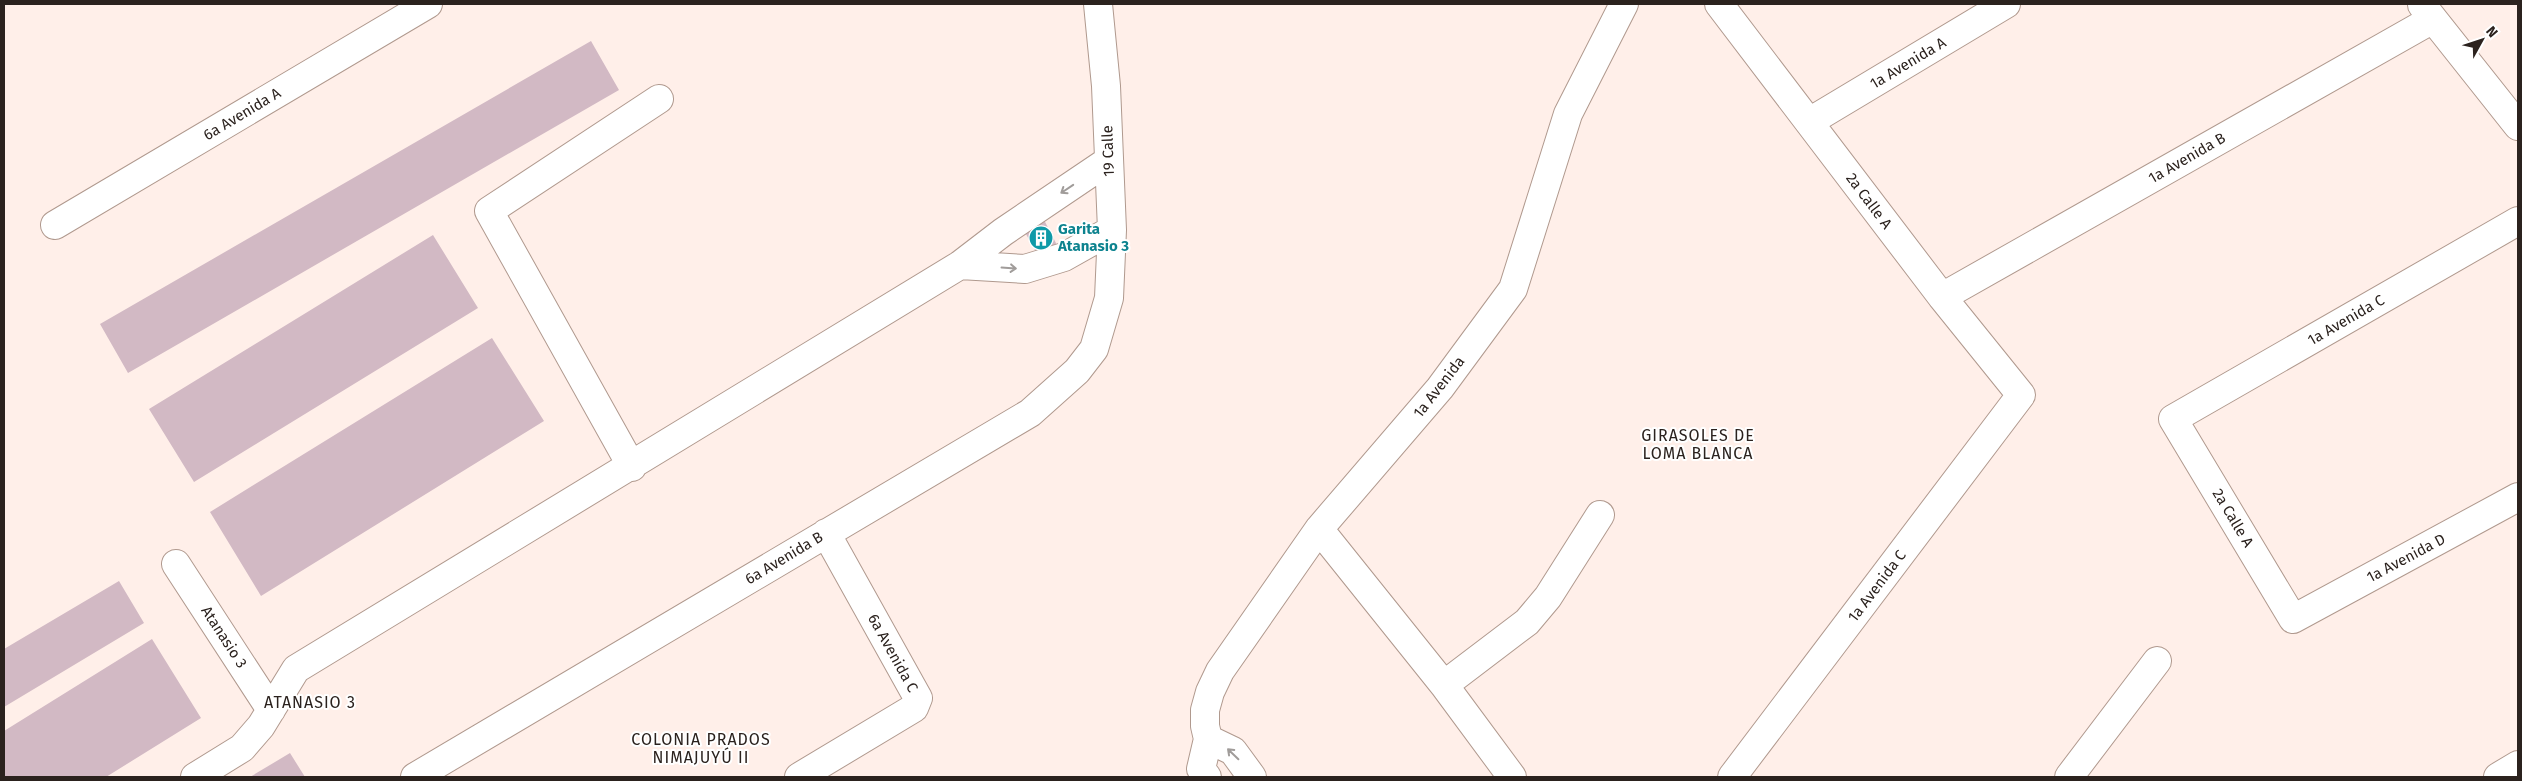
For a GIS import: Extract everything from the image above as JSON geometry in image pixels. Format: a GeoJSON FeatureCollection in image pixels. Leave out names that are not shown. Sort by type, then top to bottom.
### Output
{"type":"FeatureCollection","features":[{"type":"Feature","properties":{"kind":"street","name":"6a Avenida A"},"geometry":{"type":"LineString","coordinates":[[55,225],[428,4]]}},
{"type":"Feature","properties":{"kind":"street","name":"19 Calle"},"geometry":{"type":"LineString","coordinates":[[1098,4],[1106,86],[1112,230],[1109,298]]}},
{"type":"Feature","properties":{"kind":"street","name":"1a Avenida"},"geometry":{"type":"LineString","coordinates":[[1208,739],[1204,726],[1205,710],[1220,671],[1319,529],[1440,388],[1513,289],[1568,114],[1624,4]]}},
{"type":"Feature","properties":{"kind":"street","name":"2a Calle A"},"geometry":{"type":"LineString","coordinates":[[1720,4],[1942,297],[2021,395]]}},
{"type":"Feature","properties":{"kind":"street","name":"1a Avenida A"},"geometry":{"type":"LineString","coordinates":[[1809,122],[2006,4]]}},
{"type":"Feature","properties":{"kind":"street"},"geometry":{"type":"LineString","coordinates":[[2427,11],[2518,126]]}},
{"type":"Feature","properties":{"kind":"street","name":"1a Avenida B"},"geometry":{"type":"LineString","coordinates":[[1942,297],[2427,11]]}},
{"type":"Feature","properties":{"kind":"street"},"geometry":{"type":"LineString","coordinates":[[632,467],[489,210],[659,99]]}},
{"type":"Feature","properties":{"kind":"street"},"geometry":{"type":"LineString","coordinates":[[195,777],[242,748],[261,726],[296,669],[632,467],[960,265],[1003,232],[1108,161]]}},
{"type":"Feature","properties":{"kind":"street","name":"1a Avenida C"},"geometry":{"type":"LineString","coordinates":[[2173,419],[2518,221]]}},
{"type":"Feature","properties":{"kind":"street"},"geometry":{"type":"LineString","coordinates":[[960,265],[1025,269],[1064,258],[1112,230]]}},
{"type":"Feature","properties":{"kind":"street","name":"6a Avenida B"},"geometry":{"type":"LineString","coordinates":[[415,777],[1030,412],[1077,371],[1094,349],[1109,298]]}},
{"type":"Feature","properties":{"kind":"street","name":"1a Avenida C"},"geometry":{"type":"LineString","coordinates":[[1732,777],[2021,395]]}},
{"type":"Feature","properties":{"kind":"street","name":"2a Calle A"},"geometry":{"type":"LineString","coordinates":[[2173,419],[2293,619]]}},
{"type":"Feature","properties":{"kind":"street","name":"1a Avenida D"},"geometry":{"type":"LineString","coordinates":[[2293,619],[2518,497]]}},
{"type":"Feature","properties":{"kind":"street"},"geometry":{"type":"LineString","coordinates":[[1444,685],[1526,622],[1548,598],[1600,515]]}},
{"type":"Feature","properties":{"kind":"street"},"geometry":{"type":"LineString","coordinates":[[1319,529],[1444,685],[1512,777]]}},
{"type":"Feature","properties":{"kind":"street","name":"6a Avenida C"},"geometry":{"type":"LineString","coordinates":[[799,777],[914,708],[918,698],[826,533]]}},
{"type":"Feature","properties":{"kind":"street","name":"Atanasio 3"},"geometry":{"type":"LineString","coordinates":[[176,564],[271,710]]}},
{"type":"Feature","properties":{"kind":"street"},"geometry":{"type":"LineString","coordinates":[[2069,777],[2157,661]]}},
{"type":"Feature","properties":{"kind":"street"},"geometry":{"type":"LineString","coordinates":[[1207,777],[1201,769],[1208,739],[1232,751],[1252,777]]}},
{"type":"Feature","properties":{"kind":"street"},"geometry":{"type":"LineString","coordinates":[[2498,777],[2518,766]]}},
{"type":"Feature","properties":{"kind":"building"},"geometry":{"type":"Polygon","coordinates":[[[591,41],[619,90],[128,373],[100,324],[591,41]]]}},
{"type":"Feature","properties":{"kind":"building","name":"Garita Atanasio 3"},"geometry":{"type":"Polygon","coordinates":[[[1042,216],[1059,249],[1040,259],[1022,227],[1042,216]]]}},
{"type":"Feature","properties":{"kind":"building"},"geometry":{"type":"Polygon","coordinates":[[[433,235],[478,308],[194,482],[149,409],[433,235]]]}},
{"type":"Feature","properties":{"kind":"building"},"geometry":{"type":"Polygon","coordinates":[[[492,338],[544,421],[261,596],[210,512],[492,338]]]}},
{"type":"Feature","properties":{"kind":"building"},"geometry":{"type":"Polygon","coordinates":[[[119,581],[144,623],[4,707],[4,649],[119,581]]]}},
{"type":"Feature","properties":{"kind":"building"},"geometry":{"type":"Polygon","coordinates":[[[152,639],[201,718],[106,777],[4,777],[4,731],[152,639]]]}},
{"type":"Feature","properties":{"kind":"building"},"geometry":{"type":"Polygon","coordinates":[[[290,753],[305,777],[250,777],[290,753]]]}},
{"type":"Feature","properties":{"kind":"place","name":"Garita Atanasio 3"},"geometry":{"type":"Point","coordinates":[1041,238]}},
{"type":"Feature","properties":{"kind":"district","name":"GIRASOLES DE LOMA BLANCA"},"geometry":{"type":"Point","coordinates":[1698,444]}},
{"type":"Feature","properties":{"kind":"district","name":"ATANASIO 3"},"geometry":{"type":"Point","coordinates":[310,702]}},
{"type":"Feature","properties":{"kind":"district","name":"COLONIA PRADOS NIMAJUYÚ II"},"geometry":{"type":"Point","coordinates":[701,748]}}]}
